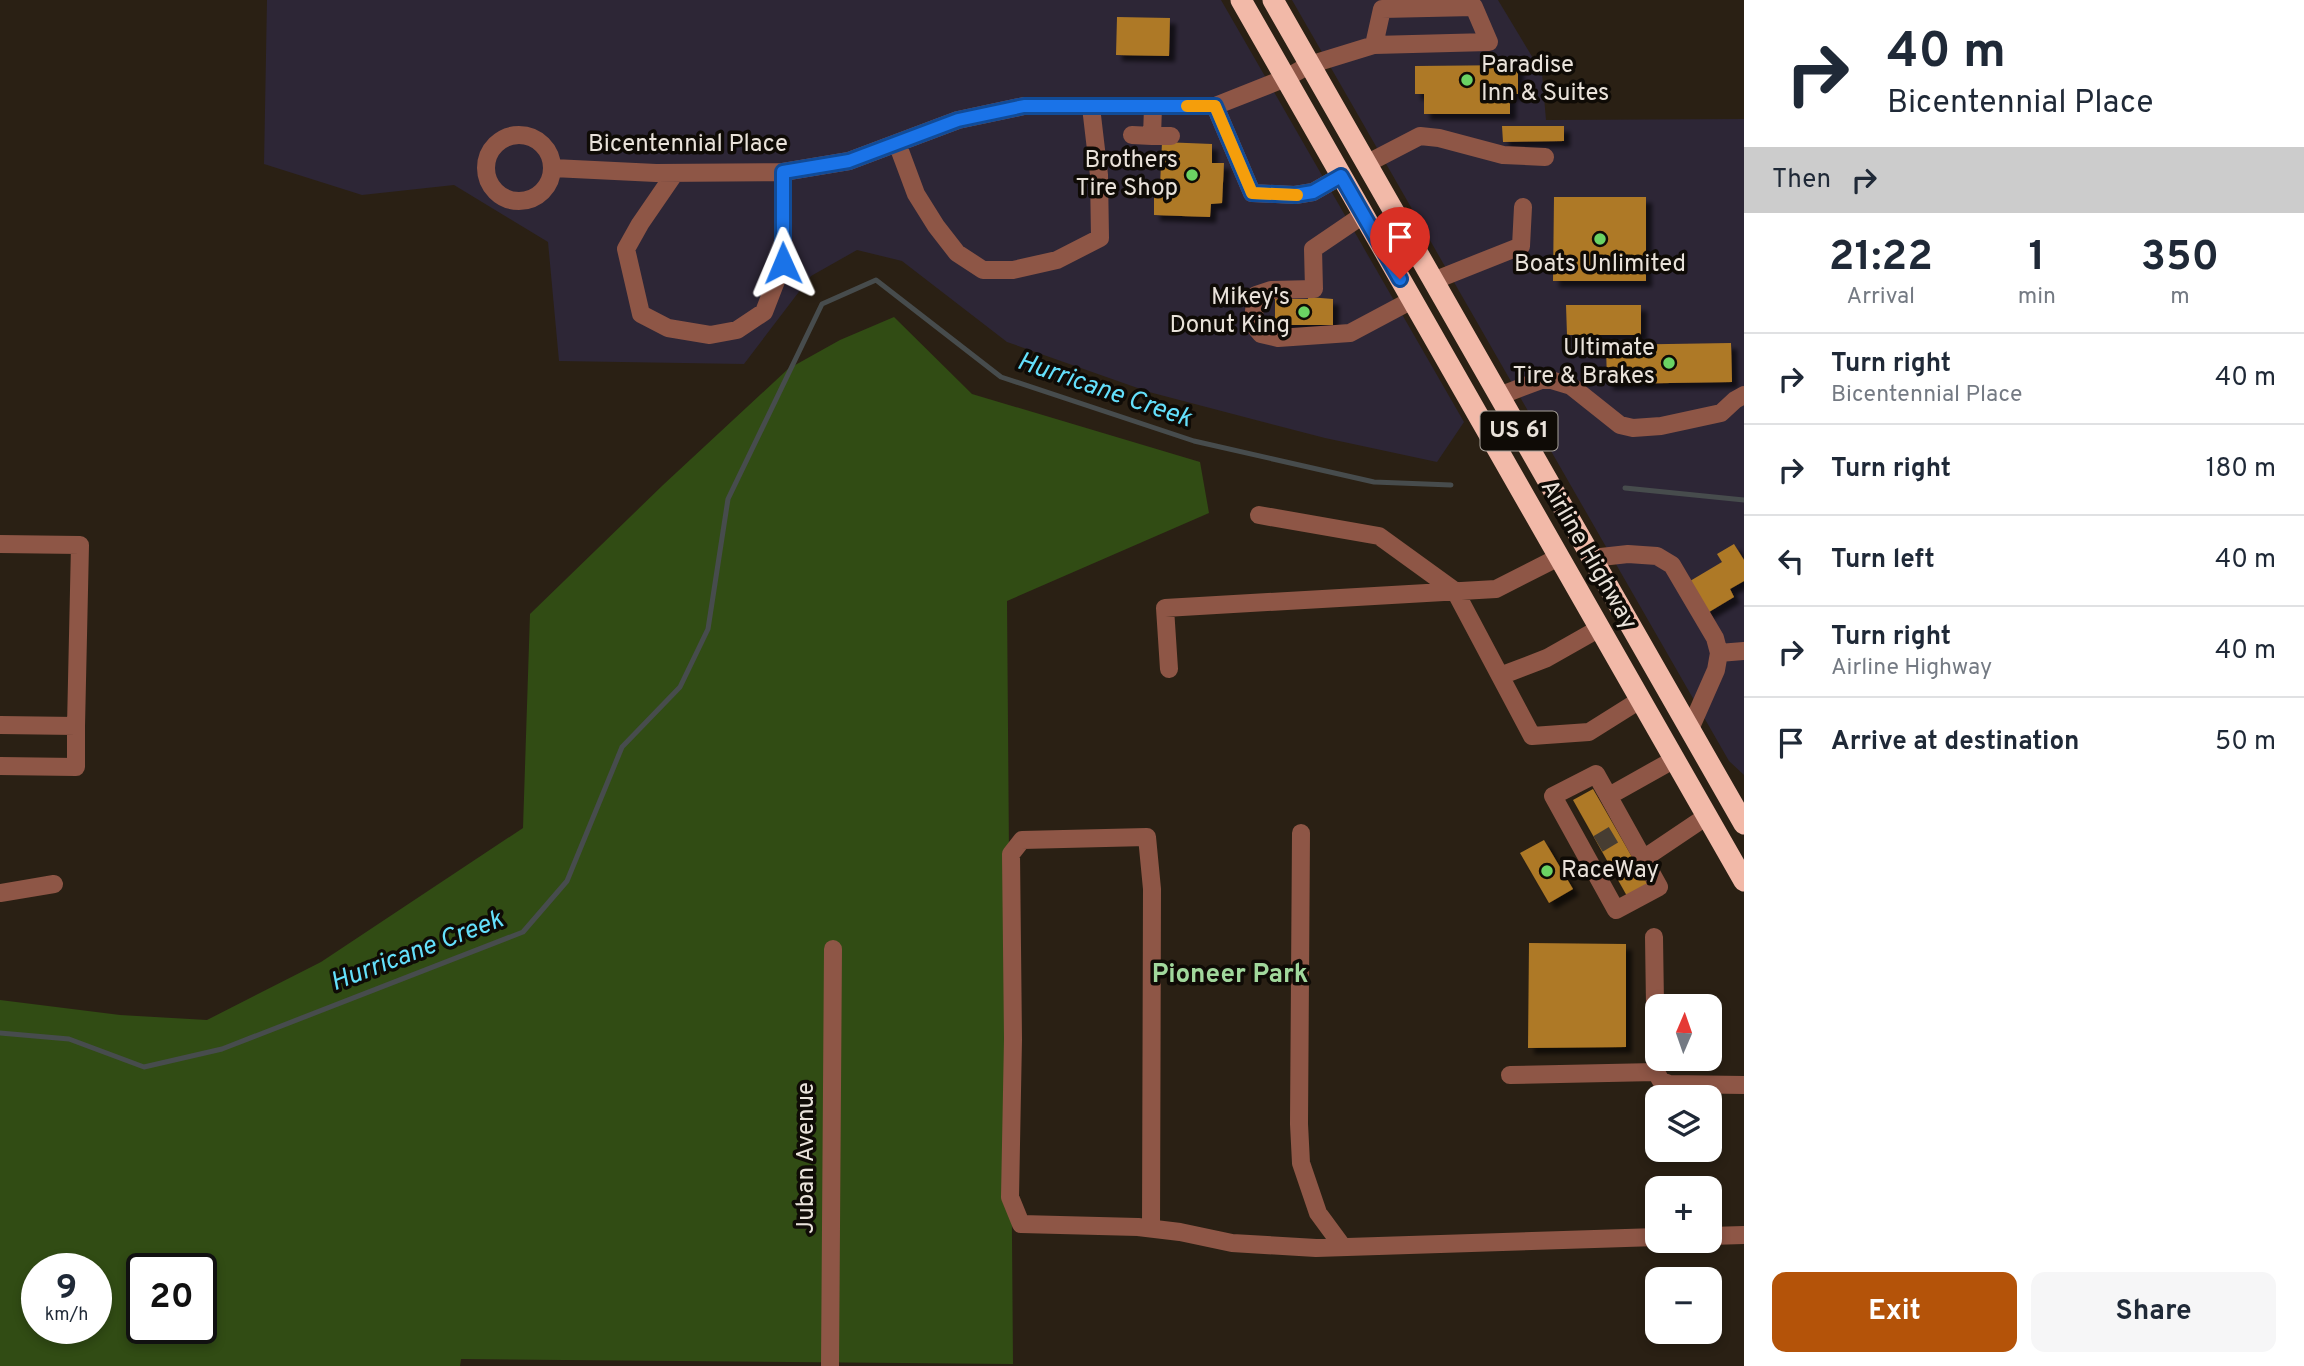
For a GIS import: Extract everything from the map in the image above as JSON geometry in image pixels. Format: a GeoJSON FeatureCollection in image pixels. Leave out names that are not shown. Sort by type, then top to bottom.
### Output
{"type":"FeatureCollection","features":[{"type":"Feature","properties":{"kind":"highway","name":"Airline Highway"},"geometry":{"type":"LineString","coordinates":[[1241,0],[1744,881]]}},
{"type":"Feature","properties":{"kind":"highway","name":"Airline Highway"},"geometry":{"type":"LineString","coordinates":[[1273,0],[1690,729],[1741,812]]}},
{"type":"Feature","properties":{"kind":"highway"},"geometry":{"type":"LineString","coordinates":[[1347,186],[1371,173]]}},
{"type":"Feature","properties":{"kind":"highway"},"geometry":{"type":"LineString","coordinates":[[1559,557],[1588,551]]}},
{"type":"Feature","properties":{"kind":"highway"},"geometry":{"type":"LineString","coordinates":[[1707,816],[1741,812]]}},
{"type":"Feature","properties":{"kind":"street","name":"Bicentennial Place"},"geometry":{"type":"LineString","coordinates":[[553,168],[675,173],[783,172],[849,161],[958,120],[1024,106],[1215,106],[1286,78],[1310,65],[1374,45],[1489,41],[1474,8],[1382,9],[1374,45]]}},
{"type":"Feature","properties":{"kind":"street"},"geometry":{"type":"LineString","coordinates":[[1215,106],[1252,193],[1295,195],[1347,186]]}},
{"type":"Feature","properties":{"kind":"street"},"geometry":{"type":"LineString","coordinates":[[897,143],[916,194],[957,253],[983,270],[1013,270],[1057,260],[1100,238],[1099,175],[1091,107]]}},
{"type":"Feature","properties":{"kind":"street"},"geometry":{"type":"LineString","coordinates":[[1152,136],[1153,107]]}},
{"type":"Feature","properties":{"kind":"street"},"geometry":{"type":"LineString","coordinates":[[1132,135],[1171,136]]}},
{"type":"Feature","properties":{"kind":"street"},"geometry":{"type":"LineString","coordinates":[[1371,173],[1420,136],[1439,138],[1503,155],[1545,157]]}},
{"type":"Feature","properties":{"kind":"street"},"geometry":{"type":"LineString","coordinates":[[675,173],[626,248],[632,276],[641,314],[668,328],[710,335],[737,330],[764,312],[783,263],[783,172]]}},
{"type":"Feature","properties":{"kind":"street"},"geometry":{"type":"LineString","coordinates":[[1433,281],[1521,246],[1523,207]]}},
{"type":"Feature","properties":{"kind":"street"},"geometry":{"type":"LineString","coordinates":[[1363,215],[1313,249],[1314,289],[1271,290],[1256,295],[1256,328],[1261,334],[1278,338],[1350,333],[1412,300]]}},
{"type":"Feature","properties":{"kind":"street"},"geometry":{"type":"LineString","coordinates":[[1499,396],[1541,380],[1551,380],[1571,386],[1620,425],[1633,428],[1661,426],[1721,413],[1735,400],[1744,396]]}},
{"type":"Feature","properties":{"kind":"street"},"geometry":{"type":"LineString","coordinates":[[1259,515],[1378,536],[1455,591],[1532,736],[1589,732],[1640,700]]}},
{"type":"Feature","properties":{"kind":"street"},"geometry":{"type":"LineString","coordinates":[[0,544],[80,545],[76,767],[0,766]]}},
{"type":"Feature","properties":{"kind":"street"},"geometry":{"type":"LineString","coordinates":[[1588,551],[1657,556],[1672,565],[1715,638],[1719,653],[1716,670],[1690,729]]}},
{"type":"Feature","properties":{"kind":"street"},"geometry":{"type":"LineString","coordinates":[[1169,668],[1166,608],[1496,589],[1559,557]]}},
{"type":"Feature","properties":{"kind":"street"},"geometry":{"type":"LineString","coordinates":[[1500,676],[1547,659],[1600,628]]}},
{"type":"Feature","properties":{"kind":"street"},"geometry":{"type":"LineString","coordinates":[[1719,653],[1744,651]]}},
{"type":"Feature","properties":{"kind":"street"},"geometry":{"type":"LineString","coordinates":[[0,725],[76,726]]}},
{"type":"Feature","properties":{"kind":"street"},"geometry":{"type":"LineString","coordinates":[[1609,796],[1675,759]]}},
{"type":"Feature","properties":{"kind":"street"},"geometry":{"type":"LineString","coordinates":[[1596,774],[1609,796],[1622,830],[1659,887],[1616,910],[1590,847],[1553,796],[1596,774]]}},
{"type":"Feature","properties":{"kind":"street"},"geometry":{"type":"LineString","coordinates":[[1643,859],[1707,816]]}},
{"type":"Feature","properties":{"kind":"street"},"geometry":{"type":"LineString","coordinates":[[1301,833],[1301,1163],[1318,1213],[1343,1247]]}},
{"type":"Feature","properties":{"kind":"street"},"geometry":{"type":"LineString","coordinates":[[1151,1228],[1152,889],[1147,837],[1022,840],[1011,854],[1013,1039],[1010,1197],[1021,1224],[1151,1228],[1232,1243],[1343,1247],[1645,1237]]}},
{"type":"Feature","properties":{"kind":"street"},"geometry":{"type":"LineString","coordinates":[[0,893],[54,884]]}},
{"type":"Feature","properties":{"kind":"street"},"geometry":{"type":"LineString","coordinates":[[1654,937],[1656,1072],[1661,1081],[1669,1084],[1744,1085]]}},
{"type":"Feature","properties":{"kind":"street","name":"Juban Avenue"},"geometry":{"type":"LineString","coordinates":[[830,1366],[833,949]]}},
{"type":"Feature","properties":{"kind":"street"},"geometry":{"type":"LineString","coordinates":[[1510,1075],[1656,1072]]}},
{"type":"Feature","properties":{"kind":"street"},"geometry":{"type":"LineString","coordinates":[[1722,1236],[1744,1235]]}},
{"type":"Feature","properties":{"kind":"shaded area"},"geometry":{"type":"Polygon","coordinates":[[[267,0],[1221,0],[1464,422],[1437,462],[1325,438],[1149,392],[1007,342],[902,261],[857,250],[811,276],[744,364],[559,361],[548,242],[454,185],[362,195],[264,164],[267,0]]]}},
{"type":"Feature","properties":{"kind":"shaded area"},"geometry":{"type":"Polygon","coordinates":[[[1292,0],[1498,0],[1542,73],[1546,120],[1744,119],[1744,775],[1729,761],[1292,0]]]}},
{"type":"Feature","properties":{"kind":"green space"},"geometry":{"type":"Polygon","coordinates":[[[894,317],[972,394],[1200,462],[1209,513],[1007,601],[1013,1364],[461,1359],[460,1366],[0,1366],[0,1000],[120,1015],[207,1020],[321,962],[523,828],[530,614],[788,369],[840,340],[894,317]]]}},
{"type":"Feature","properties":{"kind":"building"},"geometry":{"type":"Polygon","coordinates":[[[1117,17],[1170,18],[1169,56],[1116,55],[1117,17]]]}},
{"type":"Feature","properties":{"kind":"building","name":"Paradise Inn & Suites"},"geometry":{"type":"Polygon","coordinates":[[[1518,65],[1518,94],[1510,94],[1510,114],[1424,114],[1424,94],[1415,94],[1415,66],[1518,65]]]}},
{"type":"Feature","properties":{"kind":"building"},"geometry":{"type":"Polygon","coordinates":[[[1502,126],[1564,126],[1564,141],[1503,142],[1502,126]]]}},
{"type":"Feature","properties":{"kind":"building","name":"Brothers Tire Shop"},"geometry":{"type":"Polygon","coordinates":[[[1162,142],[1212,144],[1212,163],[1224,163],[1222,203],[1211,204],[1210,217],[1154,215],[1154,186],[1160,186],[1162,142]]]}},
{"type":"Feature","properties":{"kind":"building","name":"Boats Unlimited"},"geometry":{"type":"Polygon","coordinates":[[[1554,197],[1646,197],[1646,281],[1553,281],[1554,197]]]}},
{"type":"Feature","properties":{"kind":"building","name":"Mikey's Donut King"},"geometry":{"type":"Polygon","coordinates":[[[1275,299],[1333,299],[1333,325],[1275,325],[1275,299]]]}},
{"type":"Feature","properties":{"kind":"building"},"geometry":{"type":"Polygon","coordinates":[[[1566,305],[1641,305],[1641,335],[1567,335],[1566,305]]]}},
{"type":"Feature","properties":{"kind":"building","name":"Ultimate Tire & Brakes"},"geometry":{"type":"Polygon","coordinates":[[[1731,343],[1732,382],[1607,384],[1606,345],[1731,343]]]}},
{"type":"Feature","properties":{"kind":"building"},"geometry":{"type":"Polygon","coordinates":[[[1734,544],[1744,560],[1744,581],[1730,589],[1734,597],[1704,615],[1685,584],[1722,562],[1717,554],[1734,544]]]}},
{"type":"Feature","properties":{"kind":"building","name":"RaceWay"},"geometry":{"type":"Polygon","coordinates":[[[1593,789],[1648,885],[1627,896],[1573,800],[1593,789]]]}},
{"type":"Feature","properties":{"kind":"building","name":"RaceWay"},"geometry":{"type":"Polygon","coordinates":[[[1544,840],[1573,889],[1549,903],[1520,853],[1544,840]]]}},
{"type":"Feature","properties":{"kind":"building"},"geometry":{"type":"Polygon","coordinates":[[[1529,943],[1626,944],[1626,1047],[1528,1048],[1529,943]]]}},
{"type":"Feature","properties":{"kind":"waterway","name":"Hurricane Creek"},"geometry":{"type":"LineString","coordinates":[[0,1033],[69,1039],[144,1067],[222,1049],[523,932],[567,881],[622,747],[680,687],[708,629],[728,499],[822,304],[876,280],[1001,377],[1194,441],[1374,482],[1451,485]]}},
{"type":"Feature","properties":{"kind":"waterway","name":"Hurricane Creek"},"geometry":{"type":"LineString","coordinates":[[1625,488],[1744,500]]}},
{"type":"Feature","properties":{"kind":"tunnel"},"geometry":{"type":"LineString","coordinates":[[1598,844],[1618,832]]}},
{"type":"Feature","properties":{"kind":"slow traffic"},"geometry":{"type":"LineString","coordinates":[[1187,106],[1215,106],[1252,193],[1297,195]]}},
{"type":"Feature","properties":{"kind":"place","name":"Paradise Inn & Suites"},"geometry":{"type":"Point","coordinates":[1467,80]}},
{"type":"Feature","properties":{"kind":"place","name":"Brothers Tire Shop"},"geometry":{"type":"Point","coordinates":[1192,175]}},
{"type":"Feature","properties":{"kind":"place","name":"Boats Unlimited"},"geometry":{"type":"Point","coordinates":[1600,239]}},
{"type":"Feature","properties":{"kind":"place","name":"Mikey's Donut King"},"geometry":{"type":"Point","coordinates":[1304,312]}},
{"type":"Feature","properties":{"kind":"place","name":"Ultimate Tire & Brakes"},"geometry":{"type":"Point","coordinates":[1669,363]}},
{"type":"Feature","properties":{"kind":"place","name":"RaceWay"},"geometry":{"type":"Point","coordinates":[1547,871]}},
{"type":"Feature","properties":{"kind":"district","name":"Pioneer Park"},"geometry":{"type":"Point","coordinates":[1230,975]}},
{"type":"Feature","properties":{"kind":"route"},"geometry":{"type":"LineString","coordinates":[[783,263],[783,172],[849,161],[958,120],[1024,106],[1215,106],[1252,193],[1295,195],[1313,192],[1341,176],[1400,279]]}}]}
